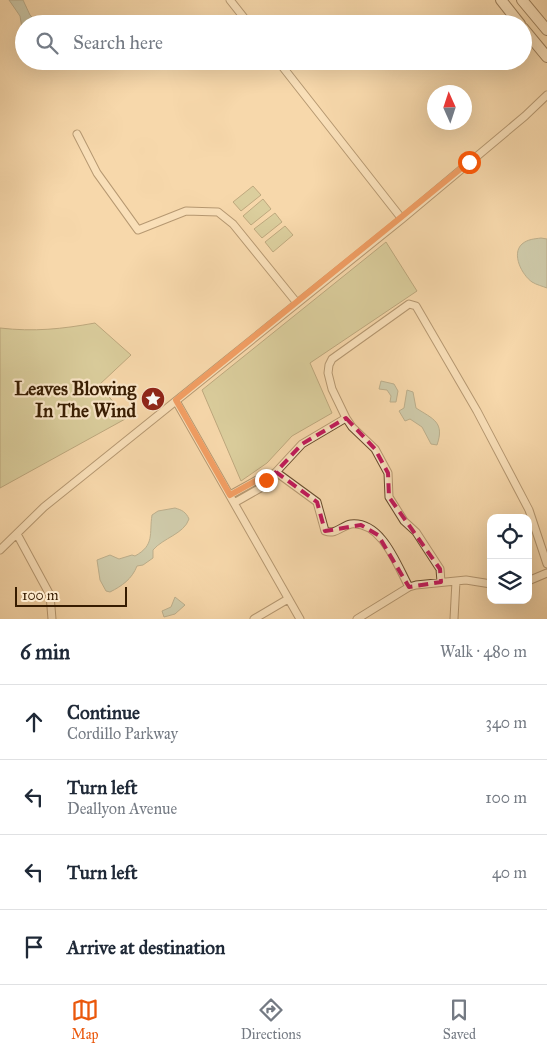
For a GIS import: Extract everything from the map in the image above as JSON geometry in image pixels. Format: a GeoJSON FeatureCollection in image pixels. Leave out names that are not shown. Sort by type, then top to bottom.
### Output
{"type":"FeatureCollection","features":[{"type":"Feature","properties":{"kind":"main road"},"geometry":{"type":"LineString","coordinates":[[501,0],[513,15]]}},
{"type":"Feature","properties":{"kind":"main road"},"geometry":{"type":"LineString","coordinates":[[522,0],[547,30]]}},
{"type":"Feature","properties":{"kind":"main road"},"geometry":{"type":"LineString","coordinates":[[532,39],[547,57]]}},
{"type":"Feature","properties":{"kind":"street"},"geometry":{"type":"LineString","coordinates":[[230,0],[242,15]]}},
{"type":"Feature","properties":{"kind":"street"},"geometry":{"type":"LineString","coordinates":[[285,70],[402,218]]}},
{"type":"Feature","properties":{"kind":"street"},"geometry":{"type":"LineString","coordinates":[[0,550],[44,507],[402,218],[525,116],[547,95]]}},
{"type":"Feature","properties":{"kind":"street"},"geometry":{"type":"LineString","coordinates":[[77,134],[97,172],[138,230],[186,211],[218,212],[233,224],[297,303]]}},
{"type":"Feature","properties":{"kind":"street"},"geometry":{"type":"LineString","coordinates":[[441,582],[440,569],[416,532],[404,522],[389,497],[388,473],[375,449],[352,427],[346,418],[332,389],[328,373],[332,359],[409,304],[416,306],[477,411],[529,510],[547,564]]}},
{"type":"Feature","properties":{"kind":"street"},"geometry":{"type":"LineString","coordinates":[[176,400],[300,619]]}},
{"type":"Feature","properties":{"kind":"street"},"geometry":{"type":"LineString","coordinates":[[234,503],[264,486],[266,480],[302,444],[346,418]]}},
{"type":"Feature","properties":{"kind":"street"},"geometry":{"type":"LineString","coordinates":[[276,472],[317,502],[325,531],[335,532],[345,526],[360,525],[378,535],[409,587]]}},
{"type":"Feature","properties":{"kind":"street"},"geometry":{"type":"LineString","coordinates":[[230,495],[257,480],[266,480]]}},
{"type":"Feature","properties":{"kind":"street"},"geometry":{"type":"LineString","coordinates":[[17,534],[50,595],[52,619]]}},
{"type":"Feature","properties":{"kind":"street"},"geometry":{"type":"LineString","coordinates":[[532,579],[547,573]]}},
{"type":"Feature","properties":{"kind":"street"},"geometry":{"type":"LineString","coordinates":[[357,619],[409,587],[429,582],[466,580],[487,583]]}},
{"type":"Feature","properties":{"kind":"street"},"geometry":{"type":"LineString","coordinates":[[454,619],[456,581]]}},
{"type":"Feature","properties":{"kind":"street"},"geometry":{"type":"LineString","coordinates":[[254,619],[288,599]]}},
{"type":"Feature","properties":{"kind":"highlighted area"},"geometry":{"type":"Polygon","coordinates":[[[346,418],[375,449],[388,473],[389,497],[440,569],[441,582],[409,587],[378,535],[361,525],[325,531],[317,502],[276,472],[302,444],[346,418]]]}},
{"type":"Feature","properties":{"kind":"green space"},"geometry":{"type":"Polygon","coordinates":[[[253,186],[261,195],[241,211],[233,202],[253,186]]]}},
{"type":"Feature","properties":{"kind":"green space"},"geometry":{"type":"Polygon","coordinates":[[[263,199],[271,209],[251,225],[243,216],[263,199]]]}},
{"type":"Feature","properties":{"kind":"green space"},"geometry":{"type":"Polygon","coordinates":[[[275,213],[282,222],[262,238],[254,229],[275,213]]]}},
{"type":"Feature","properties":{"kind":"green space"},"geometry":{"type":"Polygon","coordinates":[[[285,226],[293,235],[273,252],[265,242],[285,226]]]}},
{"type":"Feature","properties":{"kind":"green space"},"geometry":{"type":"Polygon","coordinates":[[[386,242],[417,291],[310,363],[332,413],[292,436],[267,463],[241,481],[202,390],[386,242]]]}},
{"type":"Feature","properties":{"kind":"green space"},"geometry":{"type":"Polygon","coordinates":[[[95,323],[131,355],[99,385],[127,418],[0,488],[0,328],[48,329],[95,323]]]}},
{"type":"Feature","properties":{"kind":"shaded area"},"geometry":{"type":"Polygon","coordinates":[[[9,0],[23,0],[30,15],[19,15],[9,0]]]}},
{"type":"Feature","properties":{"kind":"shaded area"},"geometry":{"type":"Polygon","coordinates":[[[547,239],[547,288],[528,279],[518,259],[519,248],[522,244],[529,240],[547,239]]]}},
{"type":"Feature","properties":{"kind":"shaded area"},"geometry":{"type":"Polygon","coordinates":[[[381,381],[394,384],[398,391],[396,402],[390,402],[391,396],[387,390],[379,389],[381,381]]]}},
{"type":"Feature","properties":{"kind":"shaded area"},"geometry":{"type":"Polygon","coordinates":[[[407,390],[413,392],[416,408],[436,422],[439,431],[437,445],[431,444],[422,427],[410,419],[405,421],[399,411],[404,408],[407,390]]]}},
{"type":"Feature","properties":{"kind":"shaded area"},"geometry":{"type":"Polygon","coordinates":[[[175,508],[182,511],[189,519],[183,528],[157,546],[153,550],[153,558],[143,565],[137,566],[126,582],[110,592],[106,591],[100,580],[97,560],[110,555],[119,559],[132,555],[135,556],[141,552],[146,548],[150,538],[152,515],[158,511],[175,508]]]}},
{"type":"Feature","properties":{"kind":"shaded area"},"geometry":{"type":"Polygon","coordinates":[[[175,597],[185,605],[175,614],[164,617],[162,611],[171,607],[175,597]]]}},
{"type":"Feature","properties":{"kind":"place","name":"Leaves Blowing In The Wind"},"geometry":{"type":"Point","coordinates":[153,399]}},
{"type":"Feature","properties":{"kind":"route"},"geometry":{"type":"LineString","coordinates":[[266,480],[257,480],[230,495],[176,400],[469,162]]}}]}
